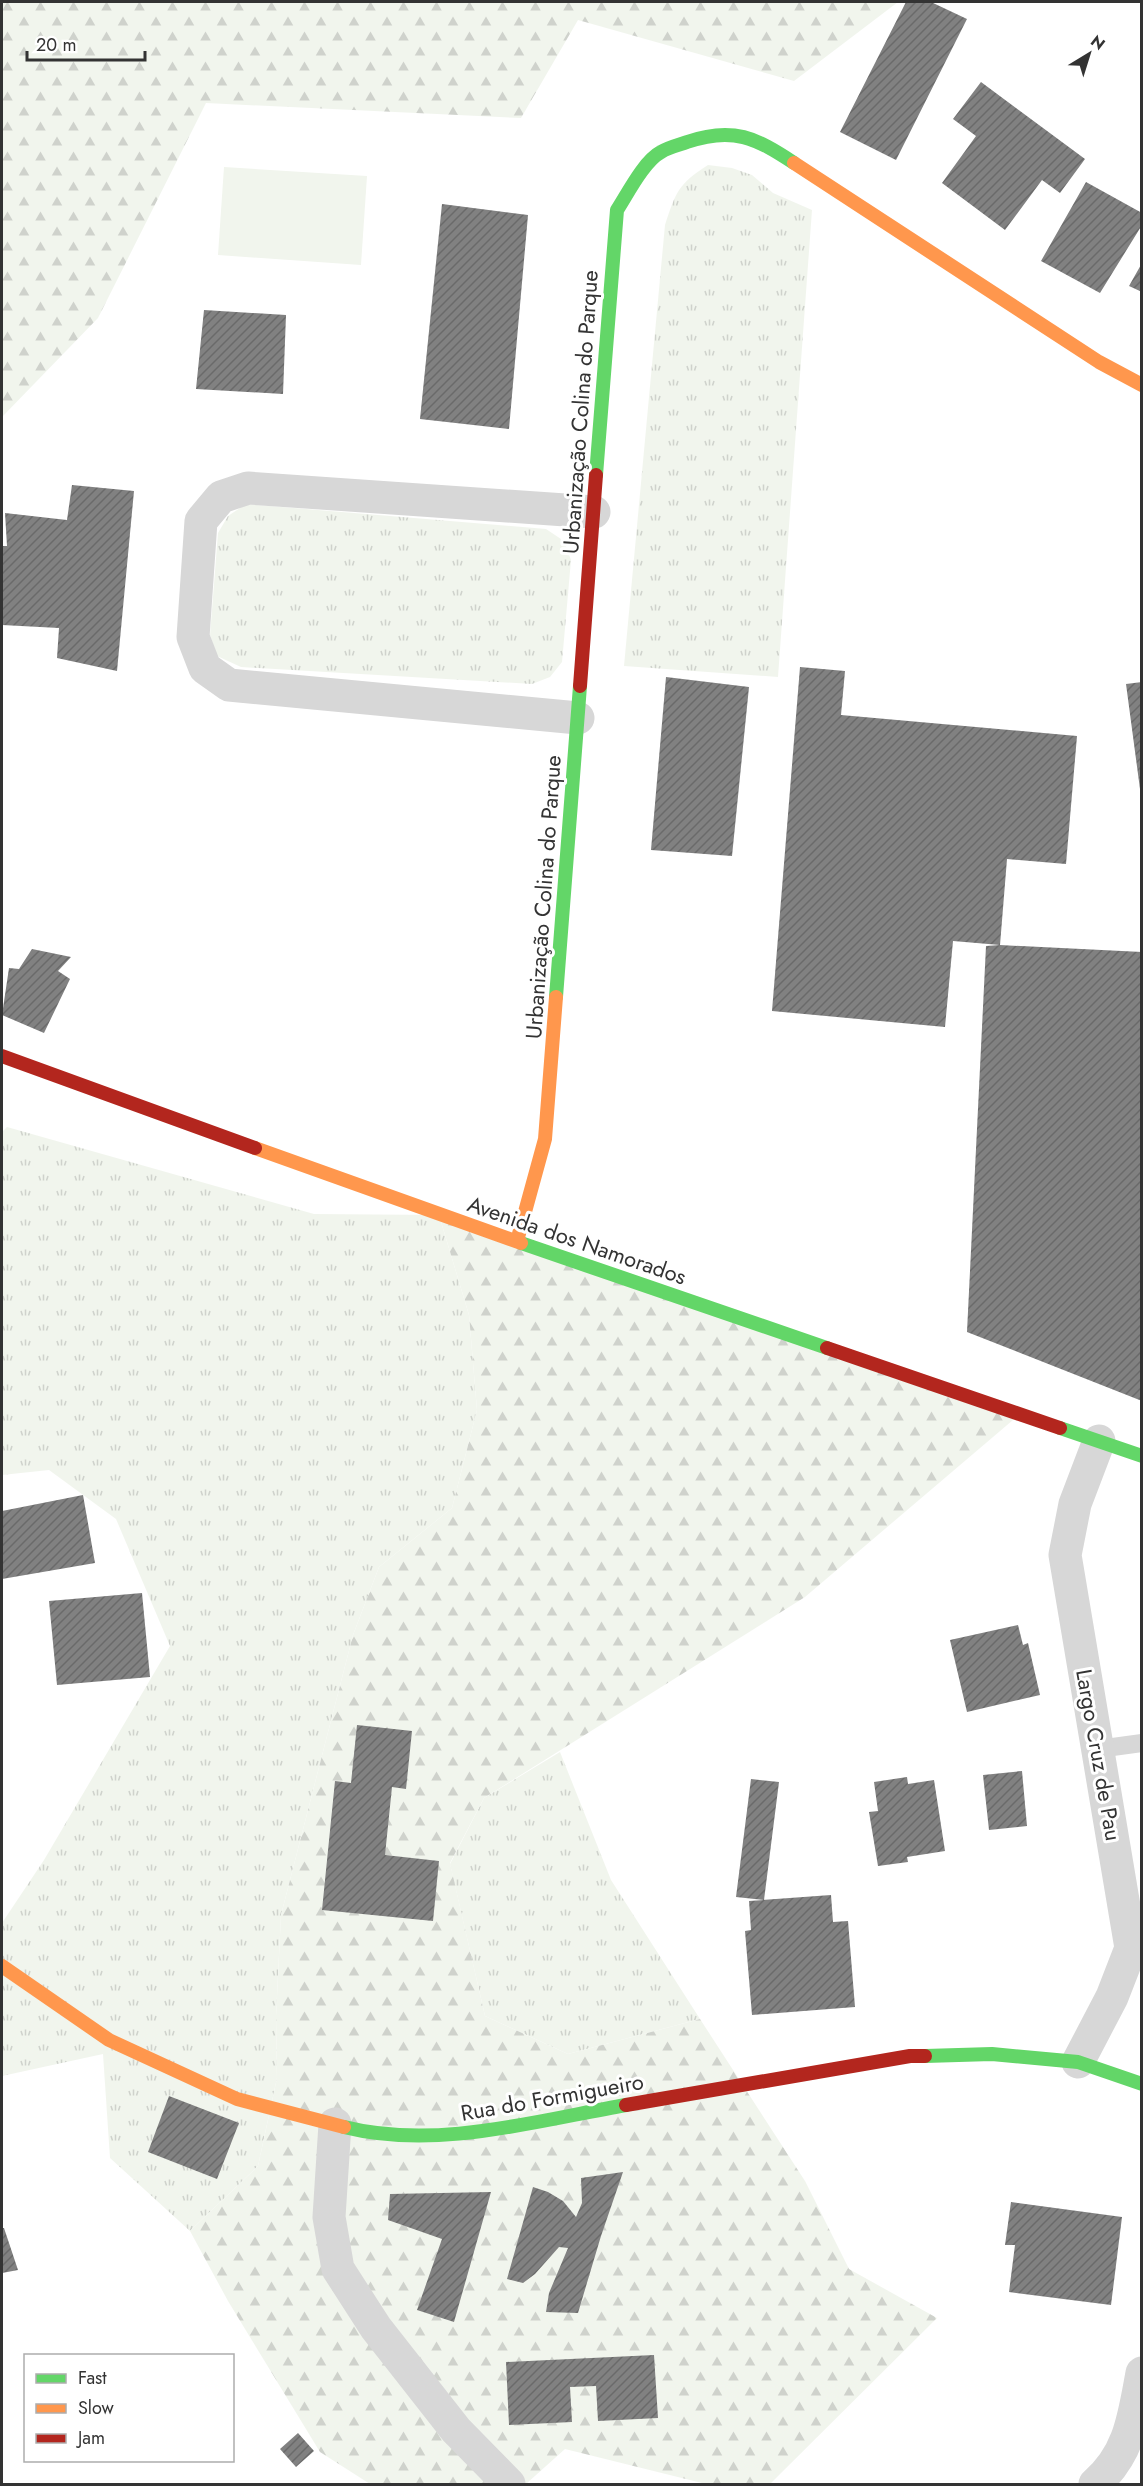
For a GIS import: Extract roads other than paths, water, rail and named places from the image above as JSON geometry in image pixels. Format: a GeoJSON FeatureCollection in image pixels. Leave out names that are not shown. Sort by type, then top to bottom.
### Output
{"type":"FeatureCollection","features":[{"type":"Feature","properties":{"kind":"street","name":"Urbanização Colina do Parque"},"geometry":{"type":"LineString","coordinates":[[517,1241],[545,1140],[617,210],[640,172],[660,152],[694,140],[725,133],[765,144],[1098,362],[1142,386]]}},
{"type":"Feature","properties":{"kind":"street"},"geometry":{"type":"LineString","coordinates":[[578,718],[229,685],[205,668],[193,637],[201,521],[221,497],[248,488],[594,512]]}},
{"type":"Feature","properties":{"kind":"street","name":"Avenida dos Namorados"},"geometry":{"type":"LineString","coordinates":[[2,1058],[517,1241],[1142,1456]]}},
{"type":"Feature","properties":{"kind":"street","name":"Largo Cruz de Pau"},"geometry":{"type":"LineString","coordinates":[[1078,2062],[1136,1947],[1098,1749],[1065,1555],[1075,1504],[1099,1441]]}},
{"type":"Feature","properties":{"kind":"street","name":"Rua do Formigueiro"},"geometry":{"type":"LineString","coordinates":[[2,1966],[109,2040],[237,2099],[365,2132],[450,2136],[910,2056],[992,2054],[1078,2062],[1142,2084]]}},
{"type":"Feature","properties":{"kind":"street"},"geometry":{"type":"LineString","coordinates":[[334,2124],[329,2217],[338,2269],[376,2328],[456,2430],[509,2484]]}},
{"type":"Feature","properties":{"kind":"street"},"geometry":{"type":"LineString","coordinates":[[1095,2484],[1104,2476],[1124,2448],[1134,2418],[1142,2373]]}},
{"type":"Feature","properties":{"kind":"lane"},"geometry":{"type":"LineString","coordinates":[[1098,1749],[1142,1743]]}}]}
